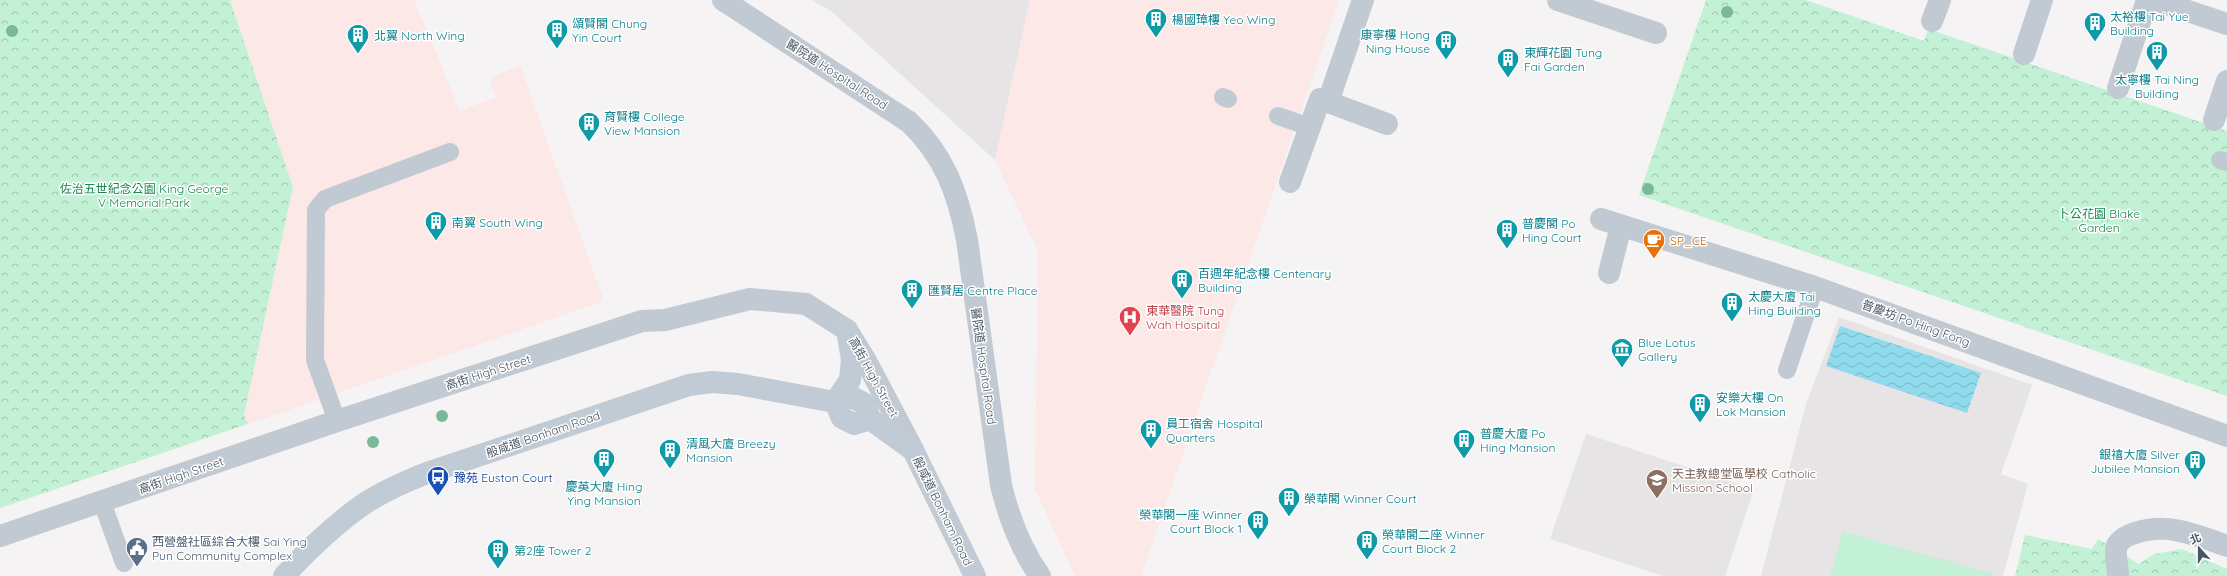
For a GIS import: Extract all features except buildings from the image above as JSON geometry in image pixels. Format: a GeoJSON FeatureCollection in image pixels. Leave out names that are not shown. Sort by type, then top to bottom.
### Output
{"type":"FeatureCollection","features":[{"type":"Feature","properties":{"kind":"main road"},"geometry":{"type":"LineString","coordinates":[[835,402],[850,380],[852,360],[848,330]]}},
{"type":"Feature","properties":{"kind":"main road","name":"般咸道 Bonham Road"},"geometry":{"type":"LineString","coordinates":[[284,576],[329,533],[362,506],[394,487],[427,473],[689,385],[712,382],[738,384],[835,402],[852,397],[865,404],[870,419],[913,450],[975,576]]}},
{"type":"Feature","properties":{"kind":"street","name":"醫院道 Hospital Road"},"geometry":{"type":"LineString","coordinates":[[723,0],[909,122],[931,145],[947,172],[959,202],[967,240],[1001,485],[1009,517],[1017,536],[1040,576]]}},
{"type":"Feature","properties":{"kind":"street"},"geometry":{"type":"LineString","coordinates":[[1328,102],[1363,0]]}},
{"type":"Feature","properties":{"kind":"street"},"geometry":{"type":"LineString","coordinates":[[1558,0],[1656,33]]}},
{"type":"Feature","properties":{"kind":"street"},"geometry":{"type":"LineString","coordinates":[[1932,21],[1940,0]]}},
{"type":"Feature","properties":{"kind":"street"},"geometry":{"type":"LineString","coordinates":[[2024,54],[2042,0]]}},
{"type":"Feature","properties":{"kind":"street"},"geometry":{"type":"LineString","coordinates":[[2118,88],[2147,0]]}},
{"type":"Feature","properties":{"kind":"street"},"geometry":{"type":"LineString","coordinates":[[2155,0],[2227,24]]}},
{"type":"Feature","properties":{"kind":"street"},"geometry":{"type":"LineString","coordinates":[[2214,120],[2227,81]]}},
{"type":"Feature","properties":{"kind":"street"},"geometry":{"type":"LineString","coordinates":[[1290,182],[1320,99],[1387,124]]}},
{"type":"Feature","properties":{"kind":"street","name":"普慶坊 Po Hing Fong"},"geometry":{"type":"LineString","coordinates":[[1609,273],[1611,222],[1815,287],[2227,436]]}},
{"type":"Feature","properties":{"kind":"street","name":"高街 High Street"},"geometry":{"type":"LineString","coordinates":[[0,536],[337,421],[642,321],[665,320],[750,299],[806,304],[848,330],[913,450]]}},
{"type":"Feature","properties":{"kind":"street"},"geometry":{"type":"LineString","coordinates":[[2118,576],[2117,546],[2126,537],[2144,530],[2160,527],[2177,529],[2227,546]]}},
{"type":"Feature","properties":{"kind":"lane"},"geometry":{"type":"LineString","coordinates":[[1278,116],[1310,127]]}},
{"type":"Feature","properties":{"kind":"lane"},"geometry":{"type":"LineString","coordinates":[[337,421],[314,360],[316,210],[326,199],[450,152]]}},
{"type":"Feature","properties":{"kind":"lane"},"geometry":{"type":"LineString","coordinates":[[1787,370],[1815,287]]}},
{"type":"Feature","properties":{"kind":"lane"},"geometry":{"type":"LineString","coordinates":[[102,502],[124,563]]}},
{"type":"Feature","properties":{"kind":"shaded area"},"geometry":{"type":"Polygon","coordinates":[[[230,0],[414,0],[460,111],[496,97],[489,79],[520,65],[604,301],[248,424],[244,415],[293,187],[230,0]]]}},
{"type":"Feature","properties":{"kind":"shaded area"},"geometry":{"type":"Polygon","coordinates":[[[812,0],[1030,0],[995,160],[831,11],[812,0]]]}},
{"type":"Feature","properties":{"kind":"shaded area","name":"東華醫院 Tung Wah Hospital"},"geometry":{"type":"Polygon","coordinates":[[[1030,0],[1339,0],[1141,576],[1075,576],[1035,489],[1038,251],[995,160],[1030,0]]]}},
{"type":"Feature","properties":{"kind":"shaded area"},"geometry":{"type":"Polygon","coordinates":[[[1839,317],[2032,385],[2036,374],[2001,474],[2028,484],[2003,576],[1761,576],[1806,404],[1839,317]]]}},
{"type":"Feature","properties":{"kind":"shaded area","name":"天主教總堂區學校 Catholic Mission School"},"geometry":{"type":"Polygon","coordinates":[[[1586,434],[1754,489],[1725,576],[1663,576],[1550,539],[1586,434]]]}},
{"type":"Feature","properties":{"kind":"green space","name":"佐治五世紀念公園 King George V Memorial Park"},"geometry":{"type":"Polygon","coordinates":[[[0,0],[230,0],[293,187],[244,415],[248,424],[0,508],[0,0]]]}},
{"type":"Feature","properties":{"kind":"green space","name":"卜公花園 Blake Garden"},"geometry":{"type":"Polygon","coordinates":[[[1706,0],[1806,0],[1924,41],[1928,29],[2227,131],[2227,396],[1639,195],[1706,0]]]}},
{"type":"Feature","properties":{"kind":"green space"},"geometry":{"type":"Polygon","coordinates":[[[1843,532],[1992,573],[1992,576],[1830,576],[1843,532]]]}},
{"type":"Feature","properties":{"kind":"green space"},"geometry":{"type":"Polygon","coordinates":[[[2025,535],[2092,549],[2098,539],[2139,564],[2154,554],[2182,549],[2227,569],[2227,576],[2015,576],[2025,535]]]}},
{"type":"Feature","properties":{"kind":"water"},"geometry":{"type":"Polygon","coordinates":[[[1840,326],[1981,373],[1967,413],[1826,366],[1840,326]]]}},
{"type":"Feature","properties":{"kind":"place","name":"楊國璋樓 Yeo Wing"},"geometry":{"type":"Point","coordinates":[1156,38]}},
{"type":"Feature","properties":{"kind":"place","name":"太裕樓 Tai Yue Building"},"geometry":{"type":"Point","coordinates":[2095,42]}},
{"type":"Feature","properties":{"kind":"place","name":"頌賢閣 Chung Yin Court"},"geometry":{"type":"Point","coordinates":[557,50]}},
{"type":"Feature","properties":{"kind":"place","name":"北翼 North Wing"},"geometry":{"type":"Point","coordinates":[358,54]}},
{"type":"Feature","properties":{"kind":"place","name":"康寧樓 Hong Ning House"},"geometry":{"type":"Point","coordinates":[1446,60]}},
{"type":"Feature","properties":{"kind":"place","name":"太寧樓 Tai Ning Building"},"geometry":{"type":"Point","coordinates":[2157,72]}},
{"type":"Feature","properties":{"kind":"place","name":"東輝花園 Tung Fai Garden"},"geometry":{"type":"Point","coordinates":[1508,78]}},
{"type":"Feature","properties":{"kind":"place","name":"育賢樓 College View Mansion"},"geometry":{"type":"Point","coordinates":[589,142]}},
{"type":"Feature","properties":{"kind":"place","name":"南翼 South Wing"},"geometry":{"type":"Point","coordinates":[436,242]}},
{"type":"Feature","properties":{"kind":"place","name":"普慶閣 Po Hing Court"},"geometry":{"type":"Point","coordinates":[1507,250]}},
{"type":"Feature","properties":{"kind":"place","name":"SP_CE"},"geometry":{"type":"Point","coordinates":[1654,260]}},
{"type":"Feature","properties":{"kind":"place","name":"百週年紀念樓 Centenary Building"},"geometry":{"type":"Point","coordinates":[1182,300]}},
{"type":"Feature","properties":{"kind":"place","name":"匯賢居 Centre Place"},"geometry":{"type":"Point","coordinates":[912,310]}},
{"type":"Feature","properties":{"kind":"place","name":"太慶大廈 Tai Hing Building"},"geometry":{"type":"Point","coordinates":[1732,322]}},
{"type":"Feature","properties":{"kind":"place","name":"東華醫院 Tung Wah Hospital"},"geometry":{"type":"Point","coordinates":[1130,336]}},
{"type":"Feature","properties":{"kind":"place","name":"Blue Lotus Gallery"},"geometry":{"type":"Point","coordinates":[1622,368]}},
{"type":"Feature","properties":{"kind":"place","name":"安樂大樓 On Lok Mansion"},"geometry":{"type":"Point","coordinates":[1700,424]}},
{"type":"Feature","properties":{"kind":"place","name":"員工宿舍 Hospital Quarters"},"geometry":{"type":"Point","coordinates":[1151,450]}},
{"type":"Feature","properties":{"kind":"place","name":"普慶大廈 Po Hing Mansion"},"geometry":{"type":"Point","coordinates":[1464,460]}},
{"type":"Feature","properties":{"kind":"place","name":"清風大廈 Breezy Mansion"},"geometry":{"type":"Point","coordinates":[670,470]}},
{"type":"Feature","properties":{"kind":"place","name":"慶英大廈 Hing Ying Mansion"},"geometry":{"type":"Point","coordinates":[604,478]}},
{"type":"Feature","properties":{"kind":"place","name":"銀禧大廈 Silver Jubilee Mansion"},"geometry":{"type":"Point","coordinates":[2195,480]}},
{"type":"Feature","properties":{"kind":"place","name":"豫苑 Euston Court"},"geometry":{"type":"Point","coordinates":[438,496]}},
{"type":"Feature","properties":{"kind":"place","name":"天主教總堂區學校 Catholic Mission School"},"geometry":{"type":"Point","coordinates":[1657,500]}},
{"type":"Feature","properties":{"kind":"place","name":"榮華閣 Winner Court"},"geometry":{"type":"Point","coordinates":[1289,518]}},
{"type":"Feature","properties":{"kind":"place","name":"榮華閣一座 Winner Court Block 1"},"geometry":{"type":"Point","coordinates":[1258,540]}},
{"type":"Feature","properties":{"kind":"place","name":"榮華閣二座 Winner Court Block 2"},"geometry":{"type":"Point","coordinates":[1367,560]}},
{"type":"Feature","properties":{"kind":"place","name":"西營盤社區綜合大樓 Sai Ying Pun Community Complex"},"geometry":{"type":"Point","coordinates":[137,568]}},
{"type":"Feature","properties":{"kind":"place","name":"第2座 Tower 2"},"geometry":{"type":"Point","coordinates":[498,570]}}]}
